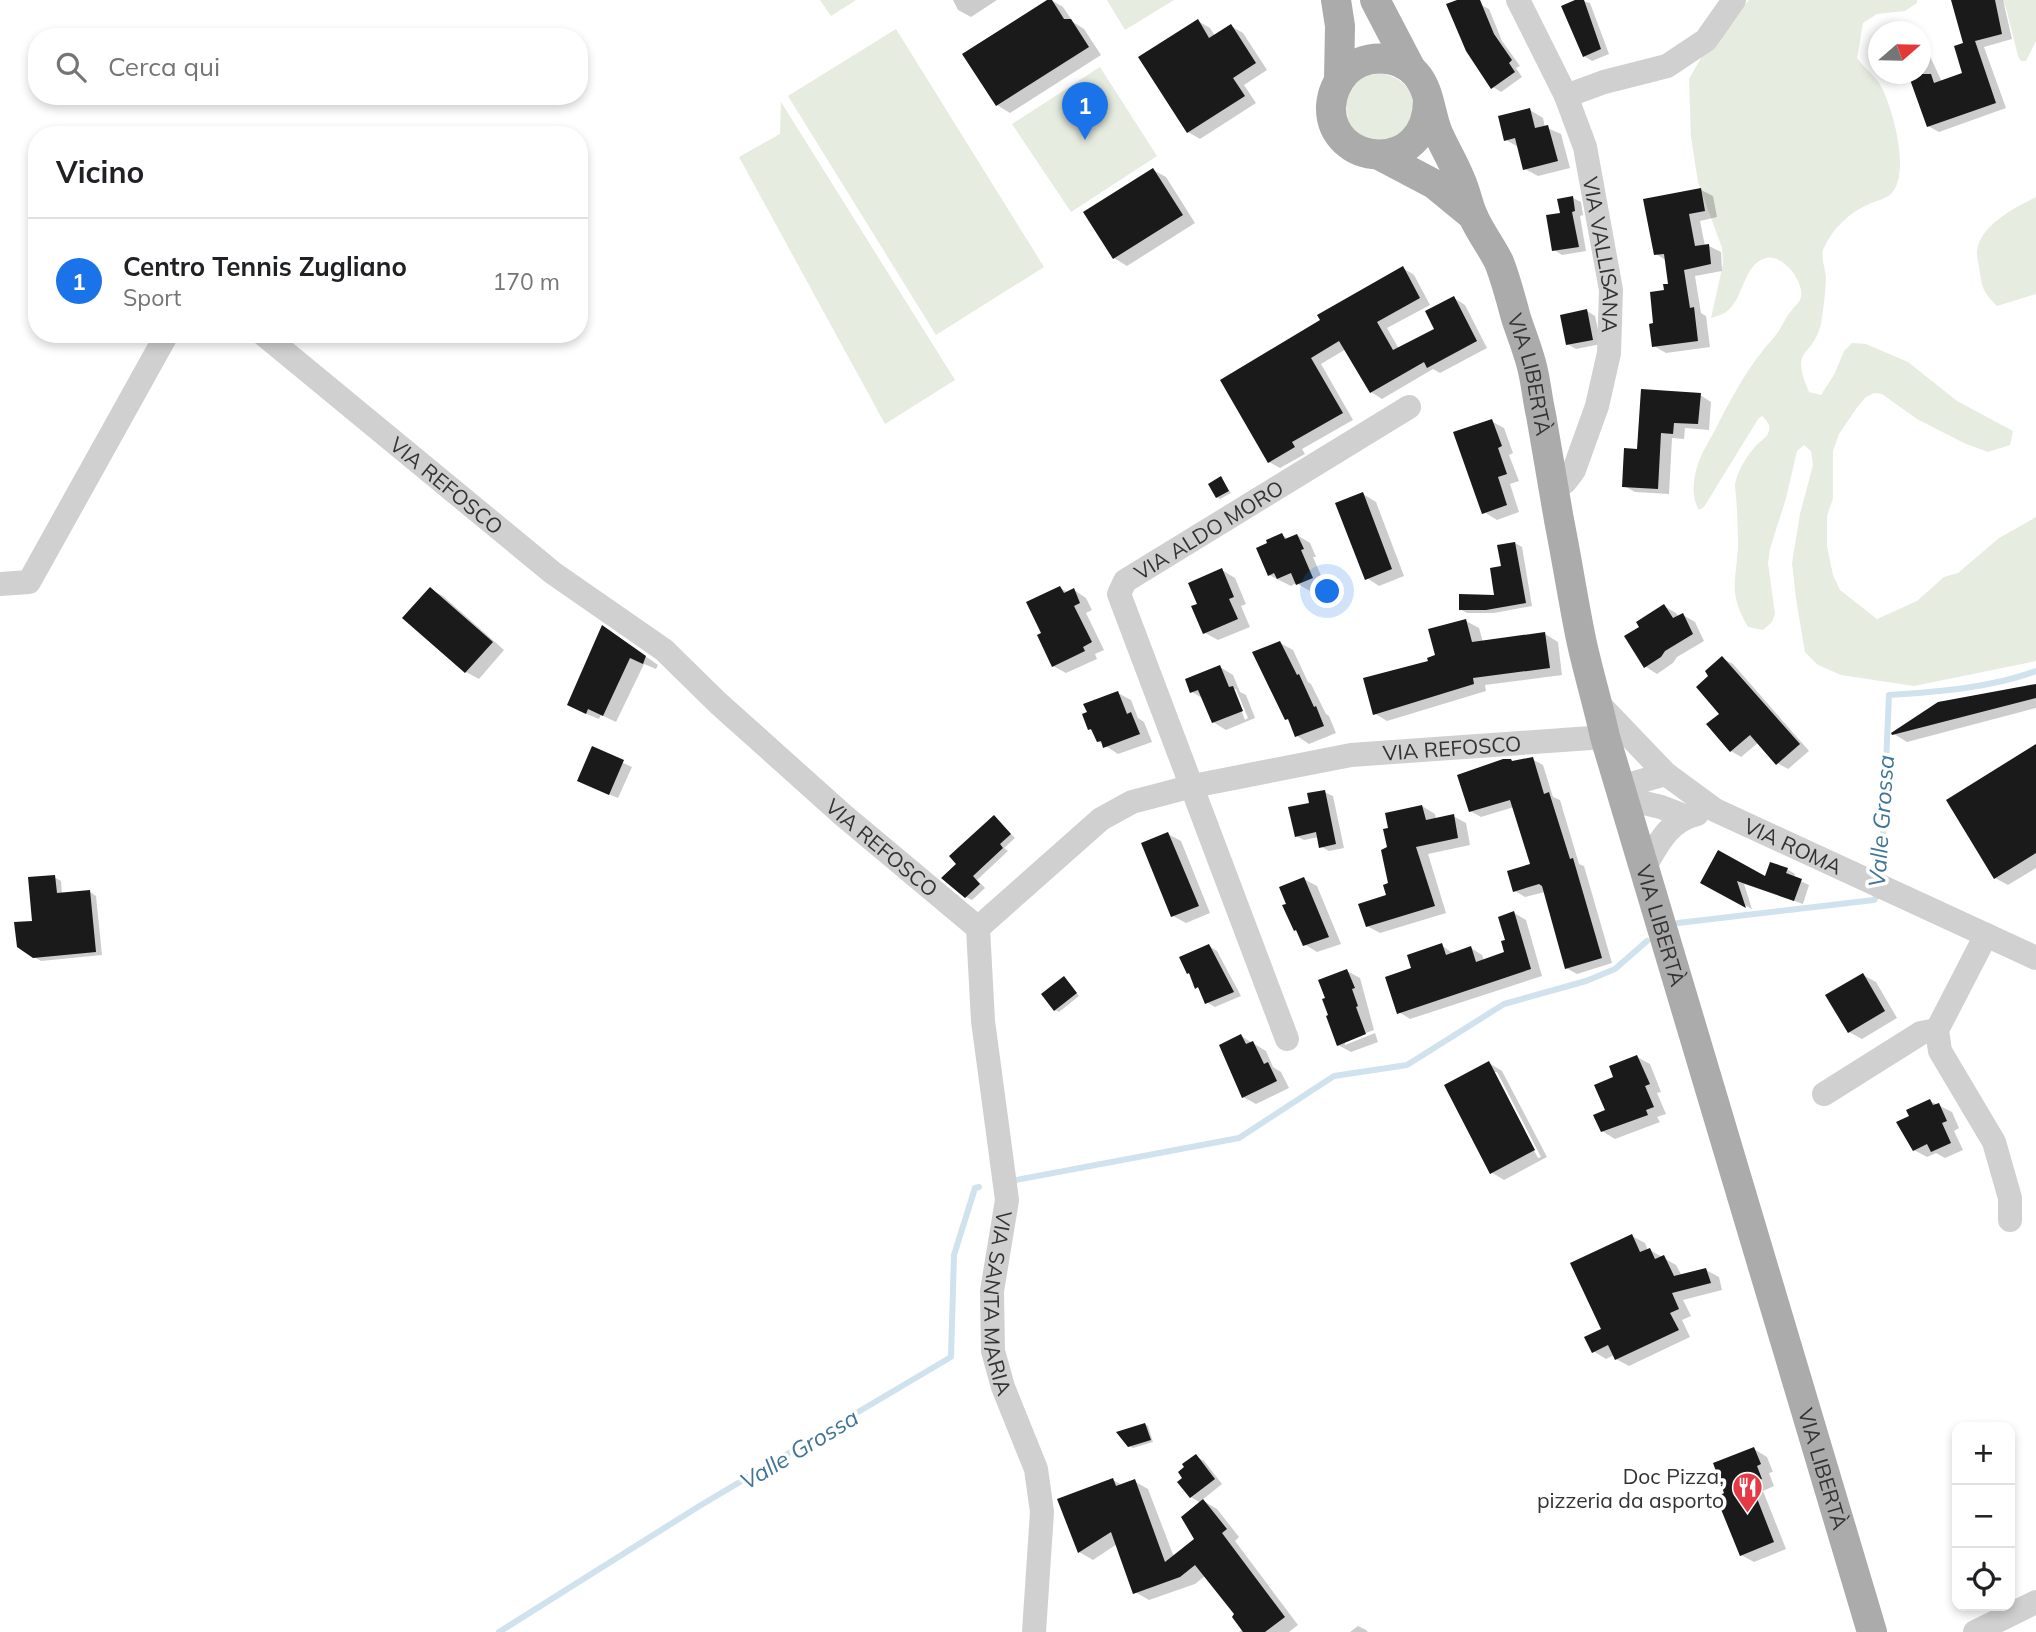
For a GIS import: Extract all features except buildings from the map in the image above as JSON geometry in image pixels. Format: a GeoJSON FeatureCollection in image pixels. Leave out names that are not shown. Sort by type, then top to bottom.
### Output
{"type":"FeatureCollection","features":[{"type":"Feature","properties":{"kind":"main road"},"geometry":{"type":"LineString","coordinates":[[1336,0],[1340,26],[1339,79]]}},
{"type":"Feature","properties":{"kind":"main road"},"geometry":{"type":"LineString","coordinates":[[1375,0],[1411,69],[1422,83],[1428,101],[1428,114],[1415,139],[1405,148],[1392,153],[1379,155],[1354,148],[1342,138],[1334,124],[1331,108],[1339,79],[1350,68],[1364,60],[1381,58],[1397,61],[1411,69]]}},
{"type":"Feature","properties":{"kind":"main road","name":"VIA LIBERTÀ"},"geometry":{"type":"LineString","coordinates":[[1428,101],[1437,131],[1462,182],[1473,216],[1498,262],[1531,364],[1581,639],[1605,737],[1872,1632]]}},
{"type":"Feature","properties":{"kind":"main road","name":"VIA LIBERTÀ"},"geometry":{"type":"LineString","coordinates":[[1379,155],[1434,184],[1473,216]]}},
{"type":"Feature","properties":{"kind":"street","name":"VIA VALLISANA"},"geometry":{"type":"LineString","coordinates":[[1518,0],[1566,96],[1585,148],[1611,290],[1609,353],[1597,407],[1574,470],[1565,482],[1554,489]]}},
{"type":"Feature","properties":{"kind":"street"},"geometry":{"type":"LineString","coordinates":[[1566,96],[1604,82],[1667,66],[1706,40],[1734,0]]}},
{"type":"Feature","properties":{"kind":"street"},"geometry":{"type":"LineString","coordinates":[[0,584],[29,582],[162,343]]}},
{"type":"Feature","properties":{"kind":"street","name":"VIA REFOSCO"},"geometry":{"type":"LineString","coordinates":[[273,343],[553,573],[664,650],[844,815],[978,928],[1101,819],[1132,802],[1193,786],[1351,755],[1605,737]]}},
{"type":"Feature","properties":{"kind":"street","name":"VIA ALDO MORO"},"geometry":{"type":"LineString","coordinates":[[1287,1039],[1119,594],[1125,581],[1409,407]]}},
{"type":"Feature","properties":{"kind":"street","name":"VIA ROMA"},"geometry":{"type":"LineString","coordinates":[[1598,704],[1666,774],[1715,810],[2036,958]]}},
{"type":"Feature","properties":{"kind":"street"},"geometry":{"type":"LineString","coordinates":[[1666,774],[1634,783],[1623,798],[1661,807],[1687,817]]}},
{"type":"Feature","properties":{"kind":"street"},"geometry":{"type":"LineString","coordinates":[[1644,868],[1670,827],[1687,817],[1715,810]]}},
{"type":"Feature","properties":{"kind":"street","name":"VIA SANTA MARIA"},"geometry":{"type":"LineString","coordinates":[[978,928],[983,1021],[1007,1200],[992,1291],[993,1351],[1003,1387],[1036,1469],[1042,1512],[1034,1632]]}},
{"type":"Feature","properties":{"kind":"street"},"geometry":{"type":"LineString","coordinates":[[1986,935],[1937,1030],[1940,1051],[1994,1142],[2010,1198],[2010,1220]]}},
{"type":"Feature","properties":{"kind":"street"},"geometry":{"type":"LineString","coordinates":[[1824,1094],[1921,1033],[1937,1030]]}},
{"type":"Feature","properties":{"kind":"street"},"geometry":{"type":"LineString","coordinates":[[1975,1632],[2036,1602]]}},
{"type":"Feature","properties":{"kind":"shaded area"},"geometry":{"type":"Polygon","coordinates":[[[820,0],[856,0],[831,16],[820,0]]]}},
{"type":"Feature","properties":{"kind":"shaded area"},"geometry":{"type":"Polygon","coordinates":[[[1107,0],[1174,0],[1125,30],[1107,0]]]}},
{"type":"Feature","properties":{"kind":"shaded area"},"geometry":{"type":"Polygon","coordinates":[[[1749,0],[1917,0],[1917,3],[1905,11],[1877,14],[1863,23],[1857,58],[1868,70],[1868,84],[1880,84],[1886,96],[1898,141],[1900,172],[1891,194],[1849,216],[1831,235],[1823,250],[1826,277],[1822,320],[1813,343],[1802,360],[1803,377],[1809,392],[1821,395],[1834,375],[1844,351],[1852,343],[1866,344],[1908,362],[1957,401],[2013,431],[2010,445],[1988,452],[1917,419],[1882,394],[1874,393],[1866,397],[1839,434],[1833,451],[1833,498],[1827,516],[1827,546],[1833,575],[1840,590],[1877,619],[1917,601],[1944,577],[1958,573],[1999,538],[2036,517],[2036,661],[1914,686],[1841,675],[1818,665],[1805,652],[1792,563],[1800,514],[1813,465],[1811,451],[1804,445],[1797,451],[1770,549],[1768,563],[1775,614],[1772,622],[1763,630],[1748,627],[1738,605],[1735,587],[1738,547],[1735,485],[1745,461],[1768,434],[1769,427],[1762,416],[1704,507],[1699,510],[1694,493],[1695,475],[1704,451],[1736,390],[1800,301],[1801,291],[1796,277],[1785,264],[1773,258],[1766,258],[1758,262],[1748,274],[1732,306],[1724,313],[1711,318],[1723,264],[1722,248],[1698,182],[1691,137],[1689,79],[1708,46],[1749,0]]]}},
{"type":"Feature","properties":{"kind":"shaded area"},"geometry":{"type":"Polygon","coordinates":[[[2002,0],[2036,0],[2036,41],[2026,61],[2021,61],[2018,56],[2002,0]]]}},
{"type":"Feature","properties":{"kind":"shaded area"},"geometry":{"type":"Polygon","coordinates":[[[896,29],[1044,267],[936,335],[788,96],[896,29]]]}},
{"type":"Feature","properties":{"kind":"shaded area"},"geometry":{"type":"Polygon","coordinates":[[[1100,67],[1157,156],[1071,212],[1012,124],[1100,67]]]}},
{"type":"Feature","properties":{"kind":"shaded area"},"geometry":{"type":"Polygon","coordinates":[[[1374,72],[1405,84],[1415,106],[1410,121],[1397,138],[1370,142],[1349,125],[1345,98],[1356,81],[1374,72]]]}},
{"type":"Feature","properties":{"kind":"shaded area"},"geometry":{"type":"Polygon","coordinates":[[[781,102],[955,380],[885,424],[739,157],[780,134],[781,102]]]}},
{"type":"Feature","properties":{"kind":"shaded area"},"geometry":{"type":"Polygon","coordinates":[[[2036,197],[2036,294],[1997,306],[1982,284],[1977,255],[1980,242],[2000,218],[2036,197]]]}},
{"type":"Feature","properties":{"kind":"waterway","name":"Valle Grossa"},"geometry":{"type":"LineString","coordinates":[[1881,879],[1889,695],[1982,685],[2036,671]]}},
{"type":"Feature","properties":{"kind":"waterway","name":"Valle Grossa"},"geometry":{"type":"LineString","coordinates":[[1678,923],[1874,900],[1879,893]]}},
{"type":"Feature","properties":{"kind":"waterway"},"geometry":{"type":"LineString","coordinates":[[1011,1181],[1239,1138],[1334,1076],[1407,1065],[1504,1004],[1586,981],[1615,969],[1647,941]]}},
{"type":"Feature","properties":{"kind":"waterway","name":"Valle Grossa"},"geometry":{"type":"LineString","coordinates":[[499,1632],[701,1505],[951,1357],[954,1255],[975,1188],[979,1187]]}},
{"type":"Feature","properties":{"kind":"place","name":"Centro Tennis Zugliano"},"geometry":{"type":"Point","coordinates":[1085,140]}},
{"type":"Feature","properties":{"kind":"place","name":"Doc Pizza, pizzeria da asporto"},"geometry":{"type":"Point","coordinates":[1747,1515]}}]}
